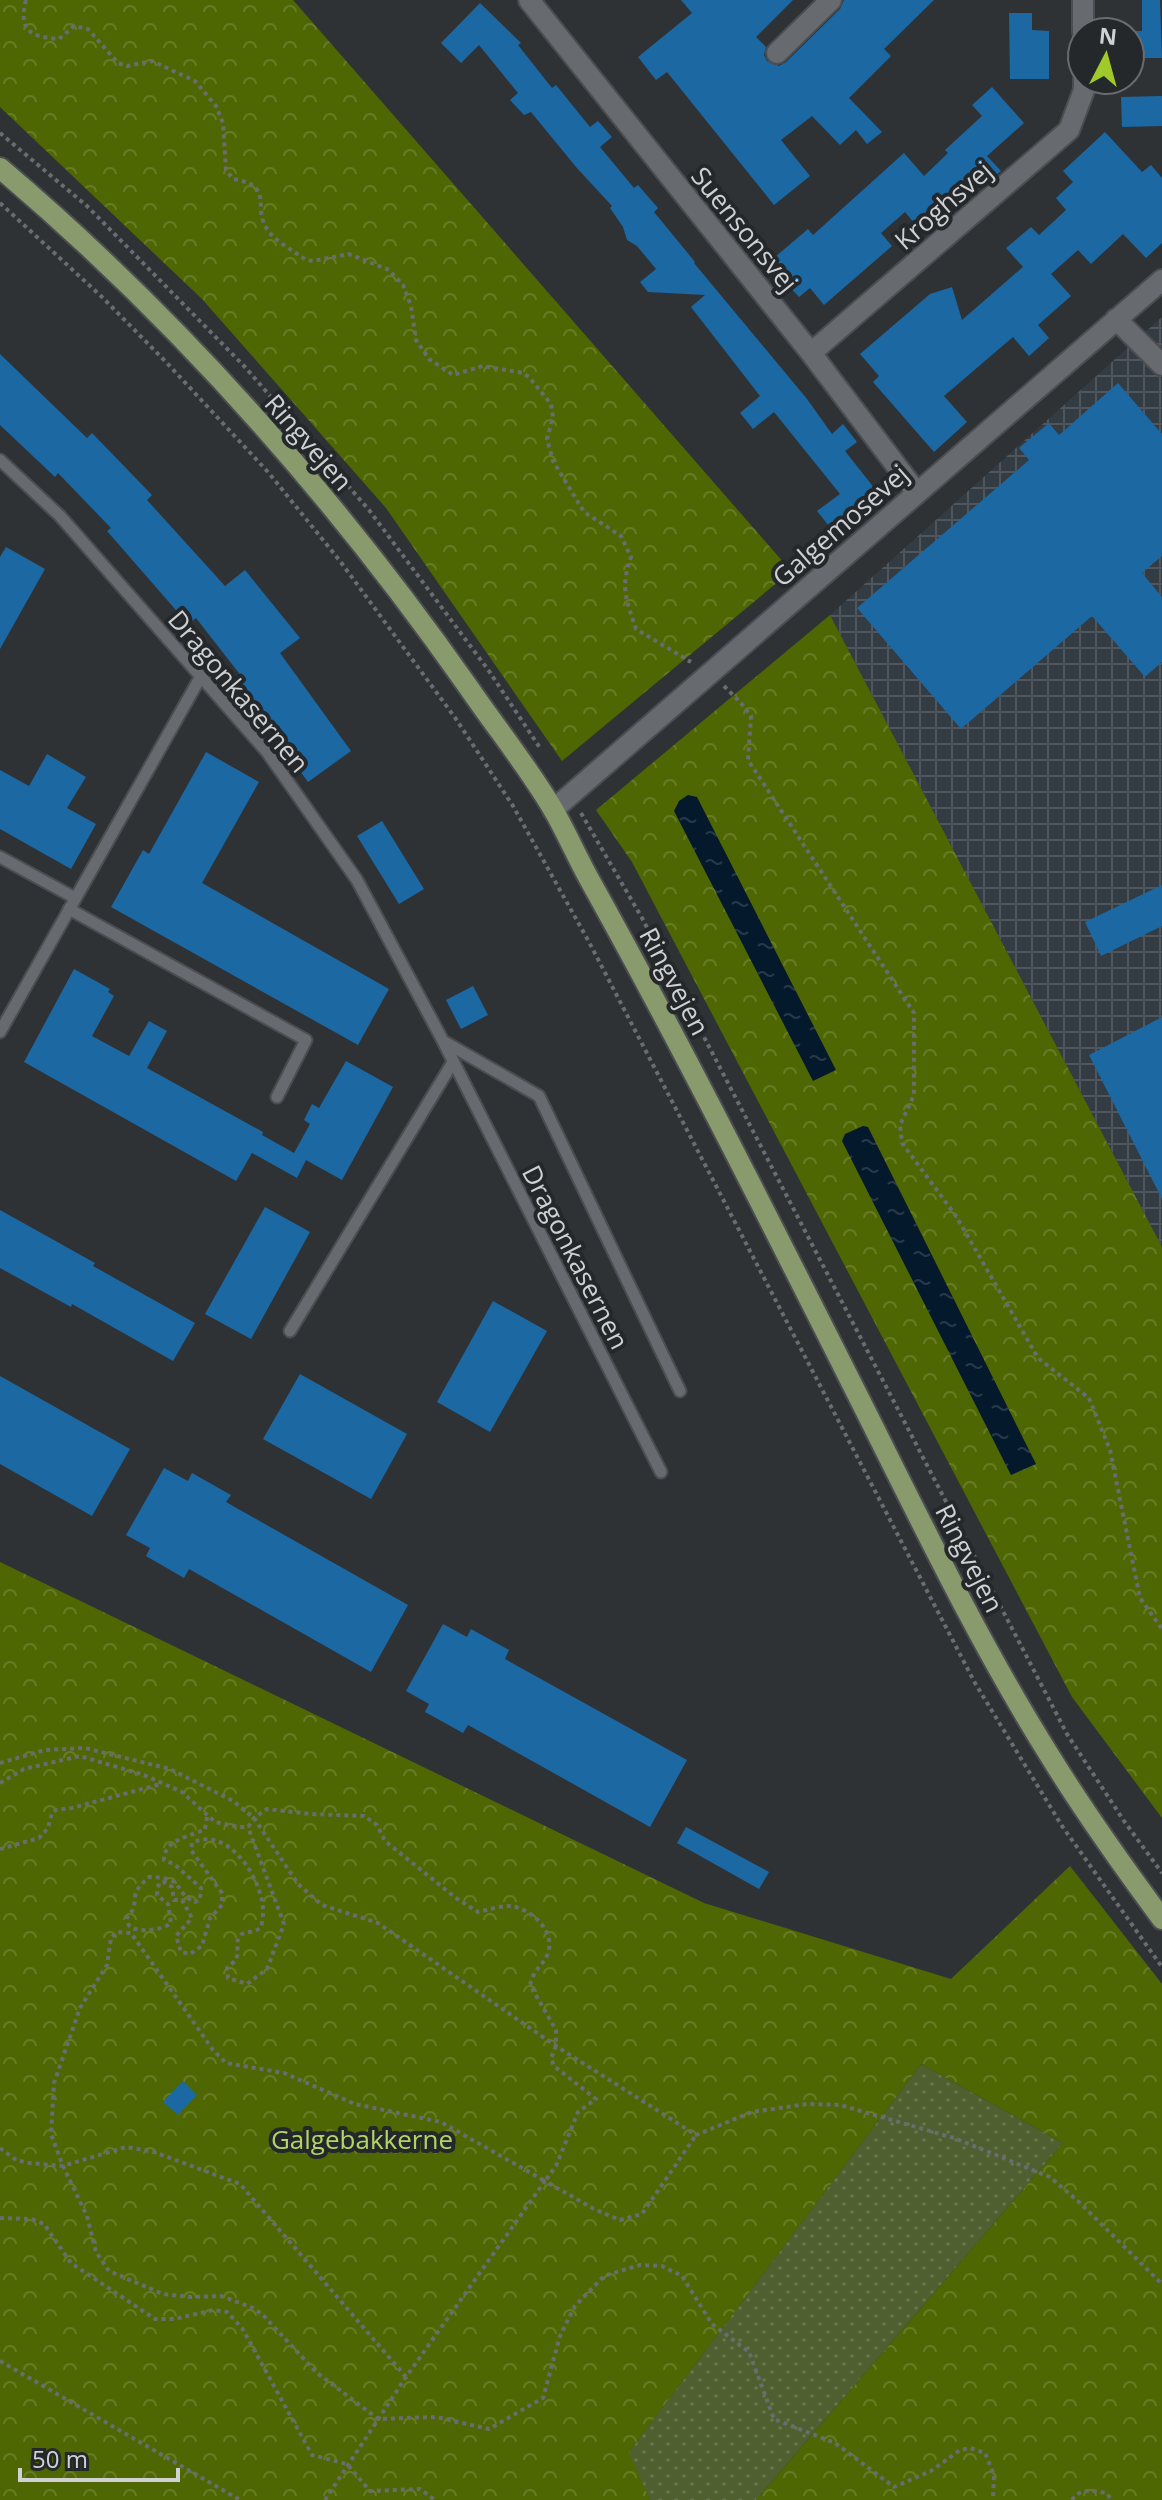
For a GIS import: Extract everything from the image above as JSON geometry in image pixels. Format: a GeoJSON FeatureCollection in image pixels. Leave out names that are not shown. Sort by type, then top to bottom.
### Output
{"type":"FeatureCollection","features":[{"type":"Feature","properties":{"kind":"main road","name":"Ringvejen"},"geometry":{"type":"LineString","coordinates":[[0,168],[69,226],[177,333],[298,467],[417,617],[553,810],[684,1053],[997,1665],[1048,1753],[1113,1853],[1162,1919]]}},
{"type":"Feature","properties":{"kind":"street","name":"Suensonsvej"},"geometry":{"type":"LineString","coordinates":[[529,0],[811,353],[917,493]]}},
{"type":"Feature","properties":{"kind":"street"},"geometry":{"type":"LineString","coordinates":[[777,53],[831,0]]}},
{"type":"Feature","properties":{"kind":"street","name":"Kroghsvej"},"geometry":{"type":"LineString","coordinates":[[811,353],[1069,130],[1082,96]]}},
{"type":"Feature","properties":{"kind":"street","name":"Galgemosevej"},"geometry":{"type":"LineString","coordinates":[[553,810],[1162,280]]}},
{"type":"Feature","properties":{"kind":"street"},"geometry":{"type":"LineString","coordinates":[[1116,319],[1162,365]]}},
{"type":"Feature","properties":{"kind":"lane","name":"Dragonkasernen"},"geometry":{"type":"LineString","coordinates":[[0,460],[60,516],[267,752],[357,880],[443,1041],[661,1472]]}},
{"type":"Feature","properties":{"kind":"lane"},"geometry":{"type":"LineString","coordinates":[[0,1032],[200,678]]}},
{"type":"Feature","properties":{"kind":"lane"},"geometry":{"type":"LineString","coordinates":[[0,857],[72,904],[306,1040],[277,1097]]}},
{"type":"Feature","properties":{"kind":"lane"},"geometry":{"type":"LineString","coordinates":[[443,1041],[539,1096],[680,1391]]}},
{"type":"Feature","properties":{"kind":"lane"},"geometry":{"type":"LineString","coordinates":[[290,1331],[453,1062]]}},
{"type":"Feature","properties":{"kind":"path"},"geometry":{"type":"LineString","coordinates":[[0,203],[101,296],[268,472],[340,561],[456,719],[513,806],[589,942],[975,1683],[1062,1826],[1162,1967]]}},
{"type":"Feature","properties":{"kind":"path"},"geometry":{"type":"LineString","coordinates":[[0,1763],[45,1750],[85,1748],[170,1769],[233,1801],[254,1818],[298,1884],[322,1905],[378,1923],[556,2046],[696,2135]]}},
{"type":"Feature","properties":{"kind":"path"},"geometry":{"type":"LineString","coordinates":[[0,1783],[24,1769],[80,1756],[144,1775],[182,1792],[215,1822],[248,1827]]}},
{"type":"Feature","properties":{"kind":"path"},"geometry":{"type":"LineString","coordinates":[[0,1849],[39,1838],[48,1828],[52,1813],[56,1810],[163,1784]]}},
{"type":"Feature","properties":{"kind":"path"},"geometry":{"type":"LineString","coordinates":[[248,1827],[254,1818],[267,1809],[364,1816],[377,1825],[385,1841],[478,1912],[507,1906],[526,1911],[542,1925],[549,1939],[548,1953],[533,1972],[530,1985],[556,2030],[556,2046],[551,2058],[554,2066],[596,2099],[578,2112],[556,2166],[406,2377],[325,2500]]}},
{"type":"Feature","properties":{"kind":"path"},"geometry":{"type":"LineString","coordinates":[[207,1817],[205,1829],[174,1842],[165,1848],[163,1855],[164,1860],[174,1864],[201,1888],[200,1900],[190,1901],[175,1881],[167,1877],[149,1877],[135,1893],[134,1908],[127,1921],[129,1926],[141,1930],[167,1928],[171,1923],[168,1904],[157,1895],[159,1883],[164,1882],[172,1887],[174,1900],[182,1900],[192,1918],[176,1936],[181,1952],[190,1954],[202,1946],[210,1918],[222,1905],[222,1893],[191,1850],[192,1843],[207,1838],[221,1842],[236,1853],[248,1868],[264,1901],[262,1926],[242,1933],[238,1938],[239,1955],[227,1968],[228,1978],[247,1984],[267,1969],[284,1924],[248,1827]]}},
{"type":"Feature","properties":{"kind":"path"},"geometry":{"type":"LineString","coordinates":[[993,2500],[994,2475],[985,2453],[970,2448],[960,2450],[931,2471],[894,2487],[835,2443],[774,2419],[749,2352],[712,2324],[682,2276],[662,2266],[640,2265],[604,2276],[575,2306],[560,2336],[543,2398],[489,2429],[436,2417],[378,2419],[316,2372],[253,2308],[221,2296],[163,2294],[109,2271],[96,2252],[87,2216],[51,2134],[54,2083],[80,2008],[107,1965],[111,1938],[117,1932],[131,1933],[213,2050],[226,2063],[284,2073],[355,2104],[441,2122],[594,2209],[620,2220],[642,2214],[696,2135],[752,2112],[807,2104],[840,2105],[954,2138],[1050,2177],[1162,2284]]}},
{"type":"Feature","properties":{"kind":"path"},"geometry":{"type":"LineString","coordinates":[[0,2148],[16,2160],[63,2166],[126,2147],[154,2152],[240,2184],[406,2377]]}},
{"type":"Feature","properties":{"kind":"path"},"geometry":{"type":"LineString","coordinates":[[0,2218],[32,2219],[44,2224],[71,2263],[155,2319],[175,2319],[213,2310],[227,2312],[242,2328],[312,2455],[347,2464],[370,2491],[420,2489],[435,2500]]}},
{"type":"Feature","properties":{"kind":"path"},"geometry":{"type":"LineString","coordinates":[[0,2361],[240,2500]]}},
{"type":"Feature","properties":{"kind":"path"},"geometry":{"type":"LineString","coordinates":[[1072,2500],[1087,2490],[1107,2493],[1111,2500]]}},
{"type":"Feature","properties":{"kind":"shaded area"},"geometry":{"type":"Polygon","coordinates":[[[1162,317],[1162,1247],[830,615],[1162,317]]]}},
{"type":"Feature","properties":{"kind":"green space"},"geometry":{"type":"Polygon","coordinates":[[[0,0],[293,0],[791,571],[562,761],[386,508],[202,299],[0,107],[0,0]]]}},
{"type":"Feature","properties":{"kind":"green space"},"geometry":{"type":"Polygon","coordinates":[[[830,615],[1162,1247],[1162,1818],[1072,1697],[632,862],[596,810],[830,615]]]}},
{"type":"Feature","properties":{"kind":"green space","name":"Galgebakkerne"},"geometry":{"type":"Polygon","coordinates":[[[0,1562],[704,1903],[951,1979],[1070,1866],[1162,1984],[1162,2500],[756,2500],[1063,2143],[921,2064],[629,2452],[650,2500],[0,2500],[0,1562]]]}},
{"type":"Feature","properties":{"kind":"green space"},"geometry":{"type":"Polygon","coordinates":[[[921,2064],[1063,2143],[756,2500],[650,2500],[628,2453],[921,2064]]]}},
{"type":"Feature","properties":{"kind":"water"},"geometry":{"type":"Polygon","coordinates":[[[688,795],[697,797],[836,1070],[813,1081],[674,811],[679,801],[688,795]]]}},
{"type":"Feature","properties":{"kind":"water"},"geometry":{"type":"Polygon","coordinates":[[[863,1126],[868,1127],[1036,1464],[1011,1475],[842,1141],[845,1134],[863,1126]]]}},
{"type":"Feature","properties":{"kind":"building"},"geometry":{"type":"Polygon","coordinates":[[[681,0],[793,0],[756,37],[766,47],[764,55],[767,61],[779,66],[840,9],[844,0],[934,0],[884,49],[891,56],[849,98],[882,132],[867,144],[856,130],[840,145],[812,116],[781,140],[810,176],[774,205],[667,72],[656,80],[638,57],[692,13],[681,0]]]}},
{"type":"Feature","properties":{"kind":"building"},"geometry":{"type":"Polygon","coordinates":[[[1142,0],[1160,0],[1162,58],[1146,58],[1146,16],[1142,16],[1142,0]]]}},
{"type":"Feature","properties":{"kind":"building"},"geometry":{"type":"Polygon","coordinates":[[[480,3],[521,43],[518,45],[552,88],[556,85],[590,127],[598,121],[612,137],[600,147],[634,188],[638,185],[658,208],[654,212],[832,434],[843,424],[857,442],[845,451],[875,489],[840,521],[838,519],[829,526],[817,511],[840,494],[774,412],[753,429],[740,413],[760,396],[691,307],[705,295],[648,292],[640,282],[656,269],[637,246],[627,240],[623,227],[610,208],[612,206],[531,112],[524,115],[510,100],[518,93],[479,45],[461,63],[441,43],[480,3]]]}},
{"type":"Feature","properties":{"kind":"building"},"geometry":{"type":"Polygon","coordinates":[[[1009,13],[1032,13],[1032,30],[1049,31],[1049,79],[1010,79],[1009,13]]]}},
{"type":"Feature","properties":{"kind":"building"},"geometry":{"type":"Polygon","coordinates":[[[992,87],[1024,123],[987,156],[1001,171],[990,181],[977,168],[915,224],[905,212],[881,233],[892,246],[824,305],[810,288],[799,297],[768,263],[808,229],[813,235],[904,153],[924,176],[948,153],[945,150],[982,116],[972,105],[992,87]]]}},
{"type":"Feature","properties":{"kind":"building"},"geometry":{"type":"Polygon","coordinates":[[[1162,96],[1162,126],[1122,127],[1121,97],[1162,96]]]}},
{"type":"Feature","properties":{"kind":"building"},"geometry":{"type":"Polygon","coordinates":[[[1105,132],[1142,172],[1151,165],[1162,178],[1162,243],[1146,258],[1123,234],[1091,264],[1078,250],[1051,274],[1071,296],[1038,325],[1049,338],[1029,356],[1013,337],[944,396],[967,422],[934,452],[873,382],[879,376],[860,354],[930,294],[952,287],[962,320],[1023,267],[1006,248],[1031,227],[1039,235],[1066,210],[1056,198],[1073,182],[1063,171],[1105,132]]]}},
{"type":"Feature","properties":{"kind":"building"},"geometry":{"type":"Polygon","coordinates":[[[0,354],[87,438],[92,433],[152,495],[147,500],[225,586],[245,570],[300,638],[280,653],[351,751],[308,782],[236,682],[242,677],[196,618],[188,624],[107,531],[111,528],[58,473],[55,477],[0,425],[0,354]]]}},
{"type":"Feature","properties":{"kind":"building"},"geometry":{"type":"Polygon","coordinates":[[[1118,383],[1162,434],[1162,556],[1142,573],[1162,597],[1162,662],[1145,677],[1092,616],[961,729],[857,608],[1029,460],[1019,448],[1049,423],[1059,435],[1118,383]]]}},
{"type":"Feature","properties":{"kind":"building"},"geometry":{"type":"Polygon","coordinates":[[[6,547],[45,569],[0,649],[0,557],[6,547]]]}},
{"type":"Feature","properties":{"kind":"building"},"geometry":{"type":"Polygon","coordinates":[[[206,752],[259,782],[202,883],[389,989],[358,1045],[111,907],[143,850],[149,854],[206,752]]]}},
{"type":"Feature","properties":{"kind":"building"},"geometry":{"type":"Polygon","coordinates":[[[47,754],[86,777],[67,808],[96,824],[71,869],[0,829],[0,770],[29,786],[47,754]]]}},
{"type":"Feature","properties":{"kind":"building"},"geometry":{"type":"Polygon","coordinates":[[[382,821],[424,889],[399,904],[357,836],[382,821]]]}},
{"type":"Feature","properties":{"kind":"building"},"geometry":{"type":"Polygon","coordinates":[[[1162,885],[1162,926],[1101,956],[1085,922],[1162,885]]]}},
{"type":"Feature","properties":{"kind":"building"},"geometry":{"type":"Polygon","coordinates":[[[74,969],[110,989],[108,992],[114,996],[92,1036],[129,1056],[149,1021],[167,1031],[147,1068],[263,1132],[262,1135],[294,1153],[310,1124],[304,1120],[312,1104],[319,1108],[346,1061],[393,1087],[342,1180],[306,1160],[297,1178],[252,1153],[236,1181],[24,1062],[74,969]]]}},
{"type":"Feature","properties":{"kind":"building"},"geometry":{"type":"Polygon","coordinates":[[[473,986],[488,1015],[461,1029],[446,1000],[473,986]]]}},
{"type":"Feature","properties":{"kind":"building"},"geometry":{"type":"Polygon","coordinates":[[[1162,1017],[1162,1199],[1089,1055],[1162,1017]]]}},
{"type":"Feature","properties":{"kind":"building"},"geometry":{"type":"Polygon","coordinates":[[[265,1207],[310,1232],[251,1339],[205,1314],[265,1207]]]}},
{"type":"Feature","properties":{"kind":"building"},"geometry":{"type":"Polygon","coordinates":[[[0,1210],[195,1323],[173,1361],[0,1268],[0,1210]]]}},
{"type":"Feature","properties":{"kind":"building"},"geometry":{"type":"Polygon","coordinates":[[[493,1301],[547,1331],[490,1432],[437,1402],[493,1301]]]}},
{"type":"Feature","properties":{"kind":"building"},"geometry":{"type":"Polygon","coordinates":[[[300,1374],[407,1434],[371,1499],[263,1439],[300,1374]]]}},
{"type":"Feature","properties":{"kind":"building"},"geometry":{"type":"Polygon","coordinates":[[[0,1376],[130,1449],[92,1516],[0,1464],[0,1376]]]}},
{"type":"Feature","properties":{"kind":"building"},"geometry":{"type":"Polygon","coordinates":[[[164,1468],[188,1481],[192,1473],[231,1495],[226,1502],[408,1605],[371,1672],[189,1569],[184,1578],[146,1556],[150,1548],[126,1535],[164,1468]]]}},
{"type":"Feature","properties":{"kind":"building"},"geometry":{"type":"Polygon","coordinates":[[[443,1624],[467,1637],[471,1629],[509,1650],[505,1659],[687,1760],[650,1827],[468,1725],[463,1733],[425,1712],[429,1704],[406,1691],[443,1624]]]}},
{"type":"Feature","properties":{"kind":"building"},"geometry":{"type":"Polygon","coordinates":[[[686,1827],[769,1872],[759,1889],[677,1843],[686,1827]]]}},
{"type":"Feature","properties":{"kind":"building"},"geometry":{"type":"Polygon","coordinates":[[[183,2081],[197,2095],[178,2115],[163,2102],[183,2081]]]}}]}
